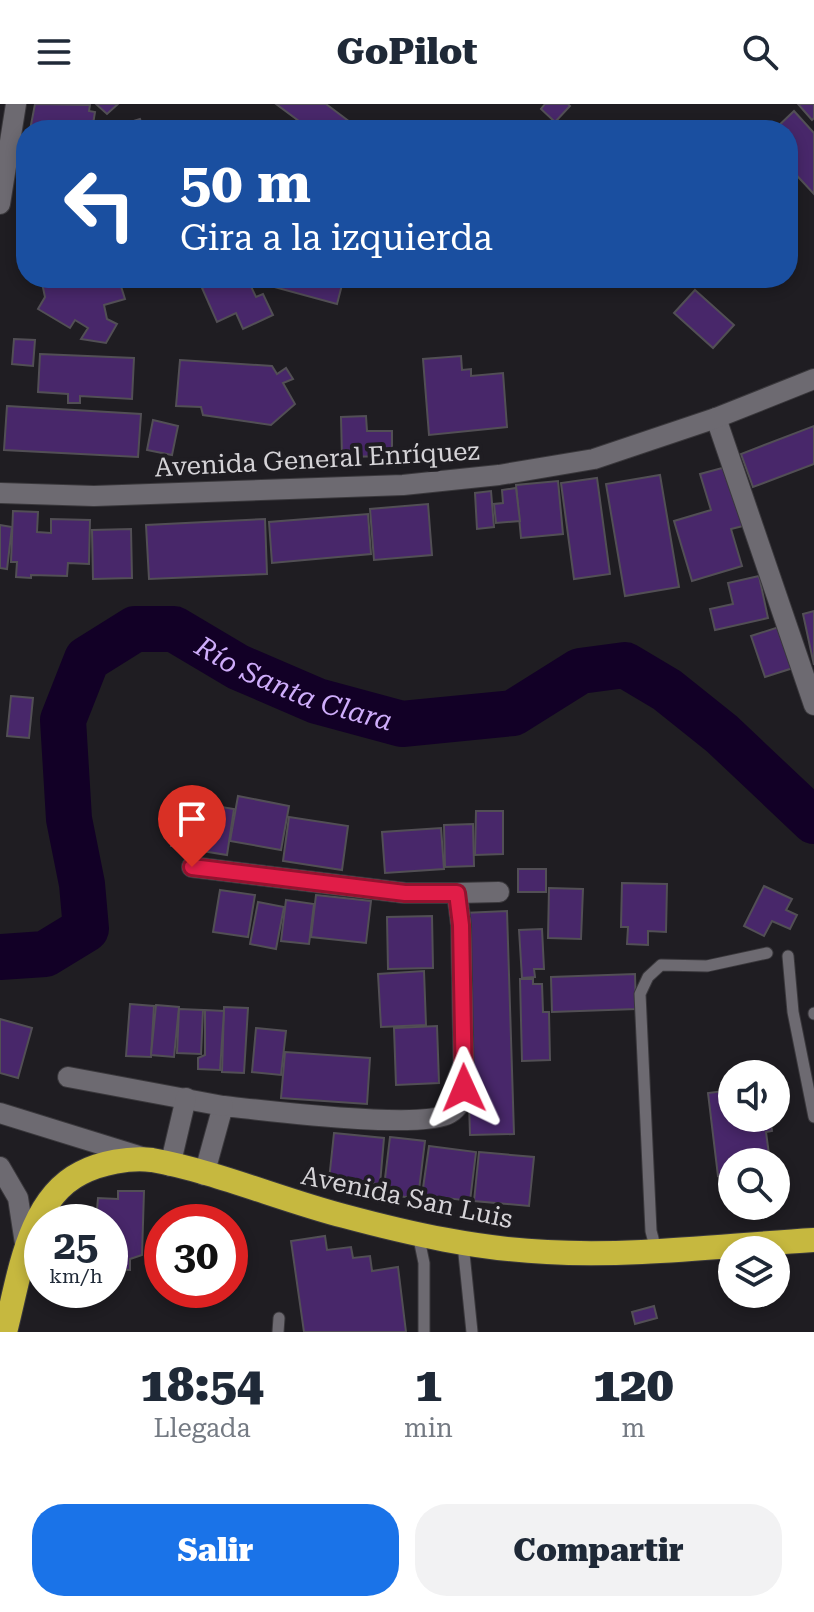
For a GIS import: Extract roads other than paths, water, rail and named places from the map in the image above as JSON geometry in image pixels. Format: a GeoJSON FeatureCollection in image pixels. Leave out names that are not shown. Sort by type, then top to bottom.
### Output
{"type":"FeatureCollection","features":[{"type":"Feature","properties":{"kind":"highway"},"geometry":{"type":"LineString","coordinates":[[47,1204],[54,1193],[80,1173],[112,1162],[160,1163]]}},
{"type":"Feature","properties":{"kind":"highway","name":"Avenida San Luis"},"geometry":{"type":"LineString","coordinates":[[160,1163],[343,1216],[463,1243],[548,1253],[814,1240]]}},
{"type":"Feature","properties":{"kind":"highway"},"geometry":{"type":"LineString","coordinates":[[5,1332],[24,1261]]}},
{"type":"Feature","properties":{"kind":"street"},"geometry":{"type":"LineString","coordinates":[[0,204],[2,166],[16,104]]}},
{"type":"Feature","properties":{"kind":"street","name":"Avenida General Enríquez"},"geometry":{"type":"LineString","coordinates":[[0,493],[94,496],[430,482],[499,475],[594,459],[716,418],[814,379]]}},
{"type":"Feature","properties":{"kind":"street"},"geometry":{"type":"LineString","coordinates":[[716,418],[814,705]]}},
{"type":"Feature","properties":{"kind":"street"},"geometry":{"type":"LineString","coordinates":[[192,867],[405,893],[499,892]]}},
{"type":"Feature","properties":{"kind":"street"},"geometry":{"type":"LineString","coordinates":[[68,1077],[271,1113],[421,1121],[448,1115],[463,1098],[464,1088],[461,925],[457,893]]}},
{"type":"Feature","properties":{"kind":"street"},"geometry":{"type":"LineString","coordinates":[[160,1163],[186,1098]]}},
{"type":"Feature","properties":{"kind":"street"},"geometry":{"type":"LineString","coordinates":[[204,1175],[223,1106]]}},
{"type":"Feature","properties":{"kind":"street","name":"Avenida San Luis"},"geometry":{"type":"LineString","coordinates":[[0,1113],[160,1163]]}},
{"type":"Feature","properties":{"kind":"street"},"geometry":{"type":"LineString","coordinates":[[0,1167],[18,1198],[24,1239]]}},
{"type":"Feature","properties":{"kind":"lane"},"geometry":{"type":"LineString","coordinates":[[656,1250],[651,1231],[640,994],[648,977],[661,965],[707,966],[767,953]]}},
{"type":"Feature","properties":{"kind":"lane"},"geometry":{"type":"LineString","coordinates":[[788,956],[793,1012],[814,1117]]}},
{"type":"Feature","properties":{"kind":"lane"},"geometry":{"type":"LineString","coordinates":[[418,1234],[424,1263],[424,1332]]}},
{"type":"Feature","properties":{"kind":"lane"},"geometry":{"type":"LineString","coordinates":[[463,1243],[472,1332]]}},
{"type":"Feature","properties":{"kind":"lane"},"geometry":{"type":"LineString","coordinates":[[278,1332],[279,1318]]}},
{"type":"Feature","properties":{"kind":"waterway","name":"Río Santa Clara"},"geometry":{"type":"LineString","coordinates":[[0,957],[45,954],[86,929],[82,884],[69,819],[63,720],[87,659],[135,629],[174,629],[238,667],[317,701],[402,724],[513,713],[580,671],[625,665],[667,690],[722,734],[814,821]]}}]}
